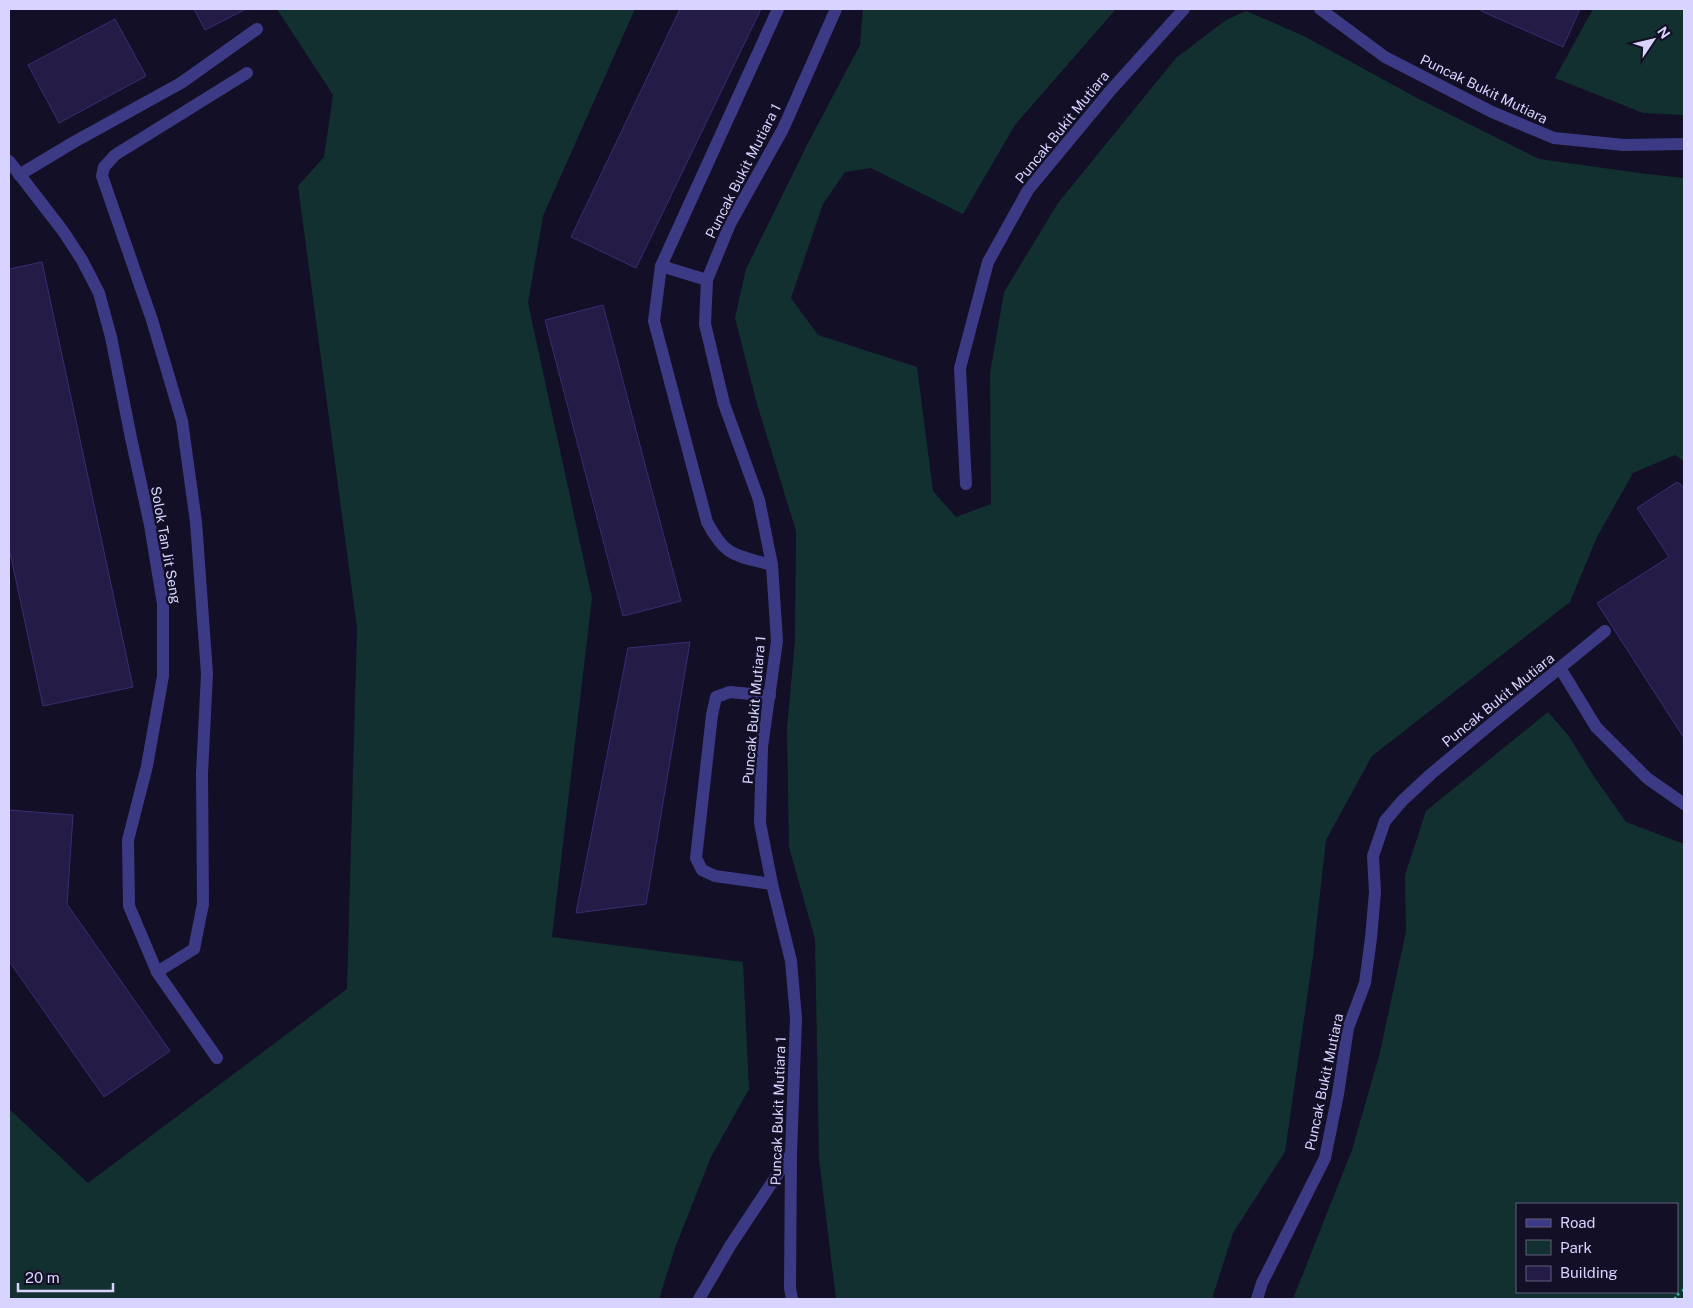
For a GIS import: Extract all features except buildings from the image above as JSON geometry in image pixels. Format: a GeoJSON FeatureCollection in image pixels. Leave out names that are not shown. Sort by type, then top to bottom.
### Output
{"type":"FeatureCollection","features":[{"type":"Feature","properties":{"kind":"street"},"geometry":{"type":"LineString","coordinates":[[772,565],[732,554],[717,541],[707,522],[654,320],[661,266],[778,9]]}},
{"type":"Feature","properties":{"kind":"street","name":"Puncak Bukit Mutiara 1"},"geometry":{"type":"LineString","coordinates":[[792,1299],[790,1288],[791,1154],[796,1018],[791,962],[760,824],[762,747],[777,641],[772,565],[759,500],[724,404],[705,324],[707,280],[730,224],[783,129],[836,9]]}},
{"type":"Feature","properties":{"kind":"street","name":"Puncak Bukit Mutiara"},"geometry":{"type":"LineString","coordinates":[[966,484],[960,368],[988,262],[1028,190],[1110,91],[1184,9]]}},
{"type":"Feature","properties":{"kind":"street","name":"Puncak Bukit Mutiara"},"geometry":{"type":"LineString","coordinates":[[1320,9],[1385,57],[1492,112],[1554,138],[1624,145],[1684,144]]}},
{"type":"Feature","properties":{"kind":"street"},"geometry":{"type":"LineString","coordinates":[[19,175],[74,142],[181,83],[257,29]]}},
{"type":"Feature","properties":{"kind":"street"},"geometry":{"type":"LineString","coordinates":[[157,972],[194,949],[203,904],[202,773],[206,664],[196,522],[182,421],[148,311],[102,176],[104,167],[115,155],[247,73]]}},
{"type":"Feature","properties":{"kind":"street","name":"Solok Tan Jit Seng"},"geometry":{"type":"LineString","coordinates":[[9,161],[63,231],[82,260],[99,294],[112,337],[130,438],[150,525],[163,604],[163,676],[146,766],[128,840],[129,906],[157,972],[217,1058]]}},
{"type":"Feature","properties":{"kind":"street"},"geometry":{"type":"LineString","coordinates":[[661,266],[707,280]]}},
{"type":"Feature","properties":{"kind":"street","name":"Puncak Bukit Mutiara"},"geometry":{"type":"LineString","coordinates":[[1256,1299],[1262,1283],[1304,1203],[1325,1158],[1338,1094],[1348,1028],[1365,982],[1375,892],[1373,856],[1386,821],[1402,801],[1431,774],[1605,631]]}},
{"type":"Feature","properties":{"kind":"street"},"geometry":{"type":"LineString","coordinates":[[1560,668],[1596,727],[1647,778],[1684,804]]}},
{"type":"Feature","properties":{"kind":"street"},"geometry":{"type":"LineString","coordinates":[[770,696],[730,692],[716,698],[712,715],[696,858],[702,870],[715,876],[772,884]]}},
{"type":"Feature","properties":{"kind":"street"},"geometry":{"type":"LineString","coordinates":[[699,1299],[730,1246],[791,1154]]}},
{"type":"Feature","properties":{"kind":"path"},"geometry":{"type":"LineString","coordinates":[[1676,1299],[1674,1297],[1684,1290]]}},
{"type":"Feature","properties":{"kind":"green space"},"geometry":{"type":"Polygon","coordinates":[[[277,9],[635,9],[543,216],[528,303],[592,598],[552,937],[743,962],[749,1089],[711,1157],[675,1248],[659,1299],[9,1299],[9,1109],[88,1183],[347,989],[357,628],[298,186],[324,157],[333,95],[277,9]]]}},
{"type":"Feature","properties":{"kind":"green space"},"geometry":{"type":"Polygon","coordinates":[[[863,9],[1116,9],[1015,125],[963,214],[871,168],[845,172],[823,204],[791,298],[818,335],[917,367],[933,491],[956,517],[991,504],[990,373],[1004,292],[1058,203],[1176,58],[1226,20],[1246,11],[1304,36],[1417,98],[1539,159],[1684,178],[1684,461],[1675,455],[1633,473],[1597,537],[1570,602],[1372,756],[1326,840],[1313,956],[1285,1152],[1233,1233],[1212,1299],[836,1299],[819,1159],[815,939],[789,847],[787,728],[795,641],[796,531],[757,404],[735,318],[746,269],[808,143],[860,45],[863,9]]]}},
{"type":"Feature","properties":{"kind":"green space"},"geometry":{"type":"Polygon","coordinates":[[[1593,9],[1684,9],[1684,115],[1643,113],[1555,78],[1593,9]]]}},
{"type":"Feature","properties":{"kind":"green space"},"geometry":{"type":"Polygon","coordinates":[[[1548,712],[1568,735],[1626,822],[1684,844],[1684,1299],[1293,1299],[1352,1150],[1379,1056],[1406,932],[1405,875],[1426,811],[1548,712]]]}}]}
